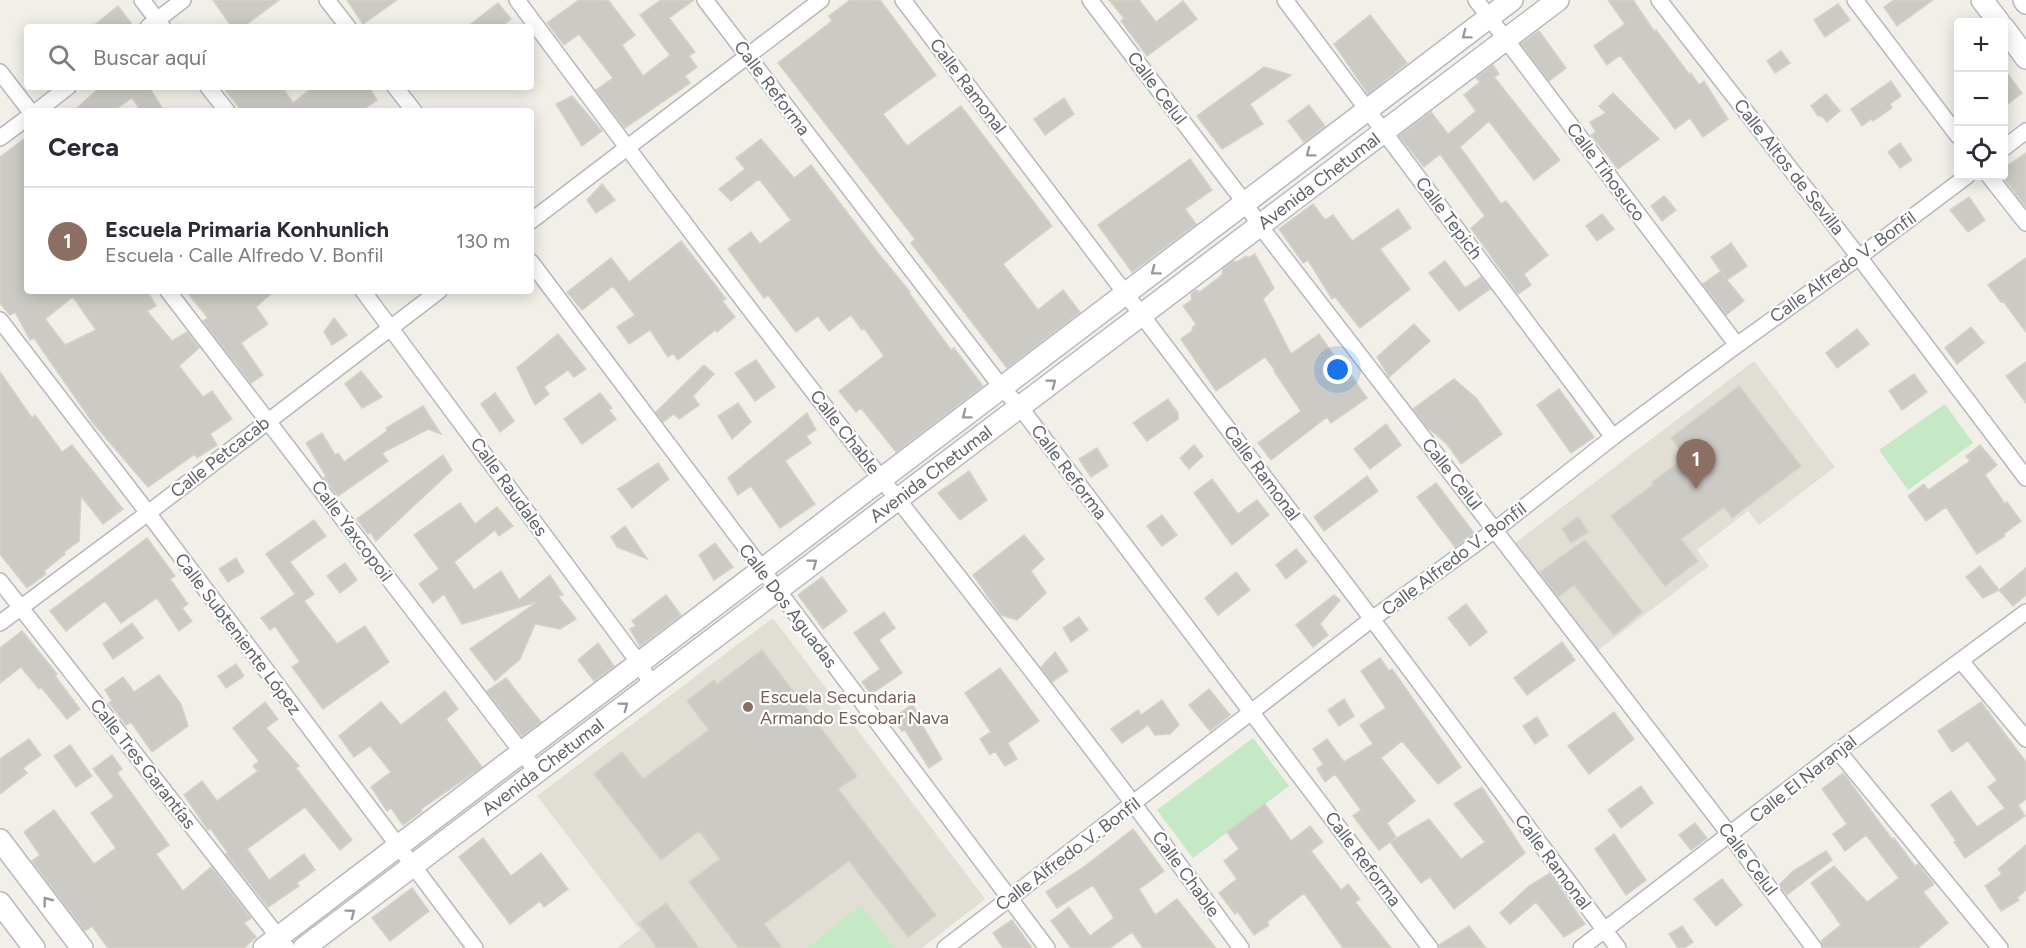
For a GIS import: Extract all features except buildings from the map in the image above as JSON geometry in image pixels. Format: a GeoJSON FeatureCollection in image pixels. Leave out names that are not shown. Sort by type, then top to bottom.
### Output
{"type":"FeatureCollection","features":[{"type":"Feature","properties":{"kind":"main road","name":"Avenida Chetumal"},"geometry":{"type":"LineString","coordinates":[[277,944],[398,847],[1512,0]]}},
{"type":"Feature","properties":{"kind":"main road","name":"Avenida Chetumal"},"geometry":{"type":"LineString","coordinates":[[304,948],[1558,0]]}},
{"type":"Feature","properties":{"kind":"main road"},"geometry":{"type":"LineString","coordinates":[[1983,0],[1996,18]]}},
{"type":"Feature","properties":{"kind":"main road"},"geometry":{"type":"LineString","coordinates":[[2008,33],[2026,58]]}},
{"type":"Feature","properties":{"kind":"main road"},"geometry":{"type":"LineString","coordinates":[[0,840],[82,948]]}},
{"type":"Feature","properties":{"kind":"main road"},"geometry":{"type":"LineString","coordinates":[[0,903],[34,948]]}},
{"type":"Feature","properties":{"kind":"street"},"geometry":{"type":"LineString","coordinates":[[142,0],[155,24]]}},
{"type":"Feature","properties":{"kind":"street"},"geometry":{"type":"LineString","coordinates":[[157,24],[183,0]]}},
{"type":"Feature","properties":{"kind":"street"},"geometry":{"type":"LineString","coordinates":[[327,0],[346,24]]}},
{"type":"Feature","properties":{"kind":"street","name":"Calle Chable"},"geometry":{"type":"LineString","coordinates":[[517,0],[627,148],[1134,803],[1241,948]]}},
{"type":"Feature","properties":{"kind":"street","name":"Calle Reforma"},"geometry":{"type":"LineString","coordinates":[[705,0],[1002,388],[1020,407],[1430,948]]}},
{"type":"Feature","properties":{"kind":"street"},"geometry":{"type":"LineString","coordinates":[[534,218],[821,0]]}},
{"type":"Feature","properties":{"kind":"street","name":"Calle Ramonal"},"geometry":{"type":"LineString","coordinates":[[903,0],[1618,948]]}},
{"type":"Feature","properties":{"kind":"street","name":"Calle Celul"},"geometry":{"type":"LineString","coordinates":[[1090,0],[1245,203],[1260,226],[1730,835],[1814,948]]}},
{"type":"Feature","properties":{"kind":"street","name":"Calle Tepich"},"geometry":{"type":"LineString","coordinates":[[1285,0],[1613,437]]}},
{"type":"Feature","properties":{"kind":"street","name":"Calle Tihosuco"},"geometry":{"type":"LineString","coordinates":[[1476,0],[1737,345]]}},
{"type":"Feature","properties":{"kind":"street","name":"Calle Altos de Sevilla"},"geometry":{"type":"LineString","coordinates":[[1659,0],[1859,257],[2026,478]]}},
{"type":"Feature","properties":{"kind":"street"},"geometry":{"type":"LineString","coordinates":[[1855,0],[1954,129]]}},
{"type":"Feature","properties":{"kind":"street"},"geometry":{"type":"LineString","coordinates":[[0,72],[28,108]]}},
{"type":"Feature","properties":{"kind":"street"},"geometry":{"type":"LineString","coordinates":[[41,108],[64,90]]}},
{"type":"Feature","properties":{"kind":"street"},"geometry":{"type":"LineString","coordinates":[[210,90],[224,108]]}},
{"type":"Feature","properties":{"kind":"street"},"geometry":{"type":"LineString","coordinates":[[397,90],[412,108]]}},
{"type":"Feature","properties":{"kind":"street"},"geometry":{"type":"LineString","coordinates":[[0,138],[24,120]]}},
{"type":"Feature","properties":{"kind":"street"},"geometry":{"type":"LineString","coordinates":[[2008,145],[2026,131]]}},
{"type":"Feature","properties":{"kind":"street","name":"Calle Alfredo V. Bonfil"},"geometry":{"type":"LineString","coordinates":[[945,948],[1372,619],[1495,530],[1613,437],[1962,180]]}},
{"type":"Feature","properties":{"kind":"street"},"geometry":{"type":"LineString","coordinates":[[1992,180],[2026,223]]}},
{"type":"Feature","properties":{"kind":"street","name":"Calle Dos Aguadas"},"geometry":{"type":"LineString","coordinates":[[534,266],[1047,948]]}},
{"type":"Feature","properties":{"kind":"street","name":"Calle Yaxcopoil"},"geometry":{"type":"LineString","coordinates":[[170,294],[537,772]]}},
{"type":"Feature","properties":{"kind":"street","name":"Calle Raudales"},"geometry":{"type":"LineString","coordinates":[[365,294],[639,663],[652,685]]}},
{"type":"Feature","properties":{"kind":"street","name":"Calle Petcacab"},"geometry":{"type":"LineString","coordinates":[[0,622],[148,513],[435,294]]}},
{"type":"Feature","properties":{"kind":"street","name":"Calle Subteniente López"},"geometry":{"type":"LineString","coordinates":[[0,320],[475,948]]}},
{"type":"Feature","properties":{"kind":"street","name":"Calle Tres Garantías"},"geometry":{"type":"LineString","coordinates":[[0,581],[277,944]]}},
{"type":"Feature","properties":{"kind":"street","name":"Calle El Naranjal"},"geometry":{"type":"LineString","coordinates":[[1581,948],[1838,751],[2026,612]]}},
{"type":"Feature","properties":{"kind":"street"},"geometry":{"type":"LineString","coordinates":[[1961,661],[2026,739]]}},
{"type":"Feature","properties":{"kind":"street"},"geometry":{"type":"LineString","coordinates":[[1838,751],[2000,948]]}},
{"type":"Feature","properties":{"kind":"shaded area"},"geometry":{"type":"Polygon","coordinates":[[[1754,361],[1835,467],[1759,525],[1748,511],[1697,550],[1709,566],[1597,651],[1515,543],[1754,361]]]}},
{"type":"Feature","properties":{"kind":"shaded area","name":"Escuela Secundaria Armando Escobar Nava"},"geometry":{"type":"Polygon","coordinates":[[[773,618],[985,899],[922,948],[617,948],[640,930],[537,796],[773,618]]]}},
{"type":"Feature","properties":{"kind":"green space"},"geometry":{"type":"Polygon","coordinates":[[[1945,404],[1973,443],[1908,490],[1879,450],[1945,404]]]}},
{"type":"Feature","properties":{"kind":"green space"},"geometry":{"type":"Polygon","coordinates":[[[1253,738],[1289,786],[1193,858],[1157,810],[1253,738]]]}},
{"type":"Feature","properties":{"kind":"green space"},"geometry":{"type":"Polygon","coordinates":[[[861,905],[894,948],[807,948],[861,905]]]}},
{"type":"Feature","properties":{"kind":"place","name":"Escuela Primaria Konhunlich"},"geometry":{"type":"Point","coordinates":[1696,489]}},
{"type":"Feature","properties":{"kind":"place","name":"Escuela Secundaria Armando Escobar Nava"},"geometry":{"type":"Point","coordinates":[748,707]}}]}
